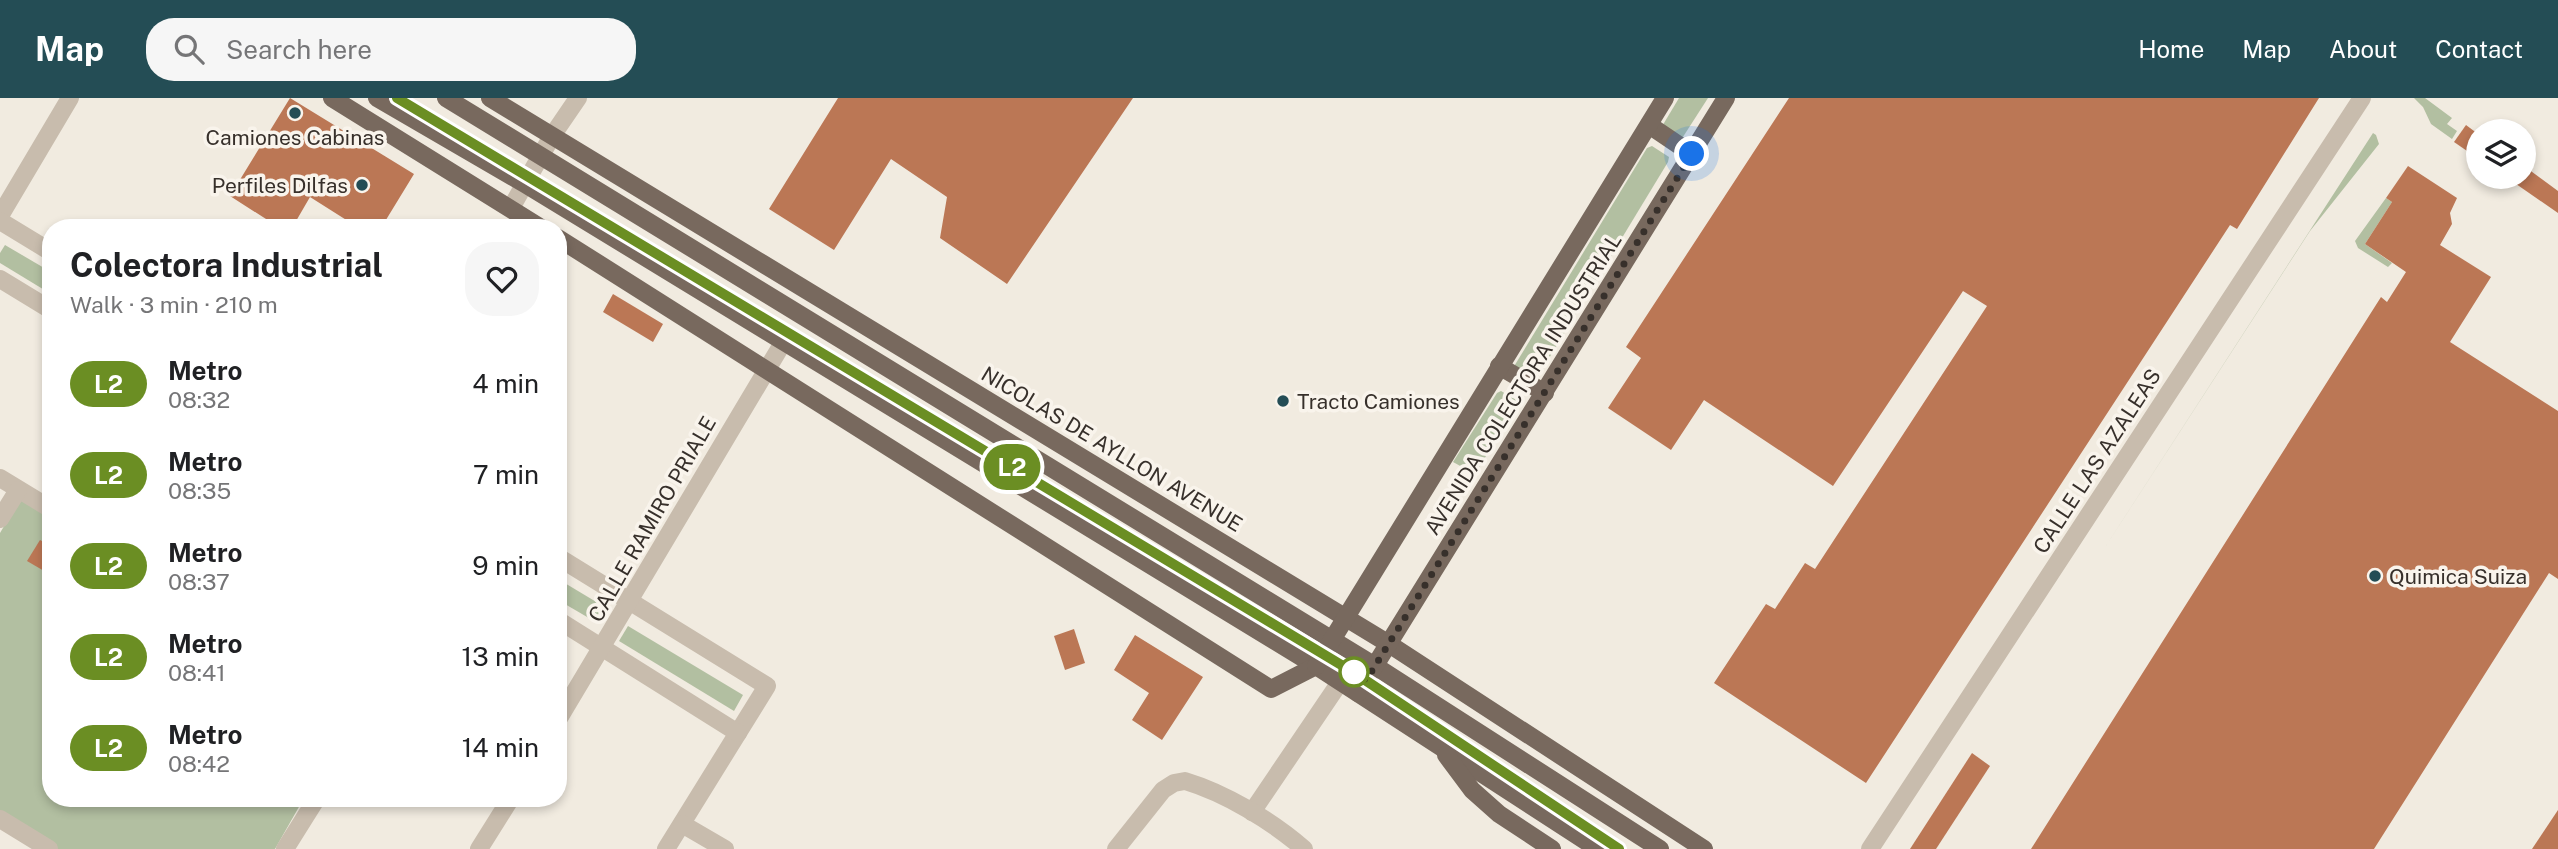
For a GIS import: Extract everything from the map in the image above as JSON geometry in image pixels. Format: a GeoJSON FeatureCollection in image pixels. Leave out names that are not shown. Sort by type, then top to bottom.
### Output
{"type":"FeatureCollection","features":[{"type":"Feature","properties":{"kind":"main road"},"geometry":{"type":"LineString","coordinates":[[332,98],[528,219]]}},
{"type":"Feature","properties":{"kind":"main road"},"geometry":{"type":"LineString","coordinates":[[361,98],[397,111]]}},
{"type":"Feature","properties":{"kind":"main road"},"geometry":{"type":"LineString","coordinates":[[377,98],[525,184],[1316,666],[1598,849]]}},
{"type":"Feature","properties":{"kind":"main road"},"geometry":{"type":"LineString","coordinates":[[446,98],[1333,640],[1660,849]]}},
{"type":"Feature","properties":{"kind":"main road","name":"NICOLAS DE AYLLON AVENUE"},"geometry":{"type":"LineString","coordinates":[[490,98],[1389,644],[1704,849]]}},
{"type":"Feature","properties":{"kind":"main road","name":"AVENIDA COLECTORA INDUSTRIAL"},"geometry":{"type":"LineString","coordinates":[[1316,666],[1665,98]]}},
{"type":"Feature","properties":{"kind":"main road","name":"AVENIDA COLECTORA INDUSTRIAL"},"geometry":{"type":"LineString","coordinates":[[1358,693],[1726,98]]}},
{"type":"Feature","properties":{"kind":"main road"},"geometry":{"type":"LineString","coordinates":[[1649,125],[1692,154]]}},
{"type":"Feature","properties":{"kind":"main road"},"geometry":{"type":"LineString","coordinates":[[567,244],[1271,689],[1316,666]]}},
{"type":"Feature","properties":{"kind":"main road"},"geometry":{"type":"LineString","coordinates":[[1499,366],[1545,393]]}},
{"type":"Feature","properties":{"kind":"main road"},"geometry":{"type":"LineString","coordinates":[[1118,545],[1138,521]]}},
{"type":"Feature","properties":{"kind":"main road"},"geometry":{"type":"LineString","coordinates":[[1440,747],[1472,790],[1499,814],[1552,849]]}},
{"type":"Feature","properties":{"kind":"street"},"geometry":{"type":"LineString","coordinates":[[42,245],[0,219],[70,98]]}},
{"type":"Feature","properties":{"kind":"street"},"geometry":{"type":"LineString","coordinates":[[511,208],[552,136],[578,98]]}},
{"type":"Feature","properties":{"kind":"street","name":"CALLE LAS AZALEAS"},"geometry":{"type":"LineString","coordinates":[[1871,849],[2362,98]]}},
{"type":"Feature","properties":{"kind":"street"},"geometry":{"type":"LineString","coordinates":[[0,279],[42,305]]}},
{"type":"Feature","properties":{"kind":"street","name":"CALLE RAMIRO PRIALE"},"geometry":{"type":"LineString","coordinates":[[567,706],[784,341]]}},
{"type":"Feature","properties":{"kind":"street"},"geometry":{"type":"LineString","coordinates":[[0,478],[42,504]]}},
{"type":"Feature","properties":{"kind":"street"},"geometry":{"type":"LineString","coordinates":[[0,519],[18,489]]}},
{"type":"Feature","properties":{"kind":"street"},"geometry":{"type":"LineString","coordinates":[[567,562],[767,686],[666,849]]}},
{"type":"Feature","properties":{"kind":"street"},"geometry":{"type":"LineString","coordinates":[[567,626],[738,733]]}},
{"type":"Feature","properties":{"kind":"street"},"geometry":{"type":"LineString","coordinates":[[1252,813],[1340,682]]}},
{"type":"Feature","properties":{"kind":"street"},"geometry":{"type":"LineString","coordinates":[[1116,849],[1163,790],[1174,783],[1185,781],[1252,813],[1289,836],[1304,849]]}},
{"type":"Feature","properties":{"kind":"street"},"geometry":{"type":"LineString","coordinates":[[285,849],[311,807]]}},
{"type":"Feature","properties":{"kind":"street"},"geometry":{"type":"LineString","coordinates":[[479,849],[505,807]]}},
{"type":"Feature","properties":{"kind":"street"},"geometry":{"type":"LineString","coordinates":[[0,819],[49,849]]}},
{"type":"Feature","properties":{"kind":"street"},"geometry":{"type":"LineString","coordinates":[[682,824],[725,849]]}},
{"type":"Feature","properties":{"kind":"green space"},"geometry":{"type":"Polygon","coordinates":[[[1679,98],[1708,98],[1681,140],[1661,128],[1679,98]]]}},
{"type":"Feature","properties":{"kind":"green space"},"geometry":{"type":"Polygon","coordinates":[[[2414,98],[2425,98],[2452,118],[2447,124],[2457,131],[2452,139],[2431,124],[2423,107],[2414,98]]]}},
{"type":"Feature","properties":{"kind":"green space"},"geometry":{"type":"Polygon","coordinates":[[[2373,133],[2379,144],[2310,231],[2100,555],[2373,133]]]}},
{"type":"Feature","properties":{"kind":"green space"},"geometry":{"type":"Polygon","coordinates":[[[1652,146],[1669,157],[1668,162],[1537,378],[1513,368],[1647,148],[1652,146]]]}},
{"type":"Feature","properties":{"kind":"green space"},"geometry":{"type":"Polygon","coordinates":[[[2386,198],[2392,202],[2365,244],[2392,263],[2388,267],[2358,248],[2355,241],[2386,198]]]}},
{"type":"Feature","properties":{"kind":"green space"},"geometry":{"type":"Polygon","coordinates":[[[5,245],[42,267],[42,289],[0,263],[0,253],[5,245]]]}},
{"type":"Feature","properties":{"kind":"green space"},"geometry":{"type":"Polygon","coordinates":[[[1501,391],[1518,401],[1475,474],[1453,462],[1497,393],[1501,391]]]}},
{"type":"Feature","properties":{"kind":"green space"},"geometry":{"type":"Polygon","coordinates":[[[22,496],[42,508],[42,807],[299,807],[275,849],[46,849],[0,821],[0,533],[22,496]]]}},
{"type":"Feature","properties":{"kind":"green space"},"geometry":{"type":"Polygon","coordinates":[[[567,584],[603,606],[594,621],[567,605],[567,584]]]}},
{"type":"Feature","properties":{"kind":"green space"},"geometry":{"type":"Polygon","coordinates":[[[628,626],[743,695],[734,711],[619,641],[628,626]]]}},
{"type":"Feature","properties":{"kind":"building"},"geometry":{"type":"Polygon","coordinates":[[[290,98],[414,174],[386,219],[345,219],[310,197],[297,219],[266,219],[230,196],[290,98]]]}},
{"type":"Feature","properties":{"kind":"building"},"geometry":{"type":"Polygon","coordinates":[[[838,98],[1133,98],[1007,284],[940,238],[947,197],[891,159],[834,250],[769,209],[838,98]]]}},
{"type":"Feature","properties":{"kind":"building"},"geometry":{"type":"Polygon","coordinates":[[[1789,98],[2319,98],[2237,229],[2230,225],[1866,783],[1714,683],[1766,604],[1775,609],[1805,563],[1815,569],[1987,306],[1963,291],[1833,486],[1704,400],[1671,450],[1608,408],[1641,358],[1626,347],[1789,98]]]}},
{"type":"Feature","properties":{"kind":"building"},"geometry":{"type":"Polygon","coordinates":[[[2466,125],[2466,150],[2454,142],[2466,125]]]}},
{"type":"Feature","properties":{"kind":"building","name":"Quimica Suiza"},"geometry":{"type":"Polygon","coordinates":[[[2408,166],[2457,198],[2450,213],[2452,224],[2440,245],[2491,277],[2450,342],[2558,411],[2558,579],[2549,573],[2374,849],[2031,849],[2381,297],[2387,302],[2406,272],[2365,244],[2392,202],[2386,198],[2408,166]]]}},
{"type":"Feature","properties":{"kind":"building"},"geometry":{"type":"Polygon","coordinates":[[[2536,175],[2558,191],[2558,213],[2523,189],[2536,189],[2536,175]]]}},
{"type":"Feature","properties":{"kind":"building"},"geometry":{"type":"Polygon","coordinates":[[[613,294],[663,324],[653,342],[603,312],[613,294]]]}},
{"type":"Feature","properties":{"kind":"building"},"geometry":{"type":"Polygon","coordinates":[[[40,540],[42,541],[42,570],[27,561],[40,540]]]}},
{"type":"Feature","properties":{"kind":"building"},"geometry":{"type":"Polygon","coordinates":[[[1074,629],[1085,663],[1065,670],[1054,636],[1074,629]]]}},
{"type":"Feature","properties":{"kind":"building"},"geometry":{"type":"Polygon","coordinates":[[[1135,635],[1203,677],[1162,740],[1132,720],[1149,693],[1114,670],[1135,635]]]}},
{"type":"Feature","properties":{"kind":"building"},"geometry":{"type":"Polygon","coordinates":[[[1972,753],[1990,766],[1936,849],[1910,849],[1972,753]]]}},
{"type":"Feature","properties":{"kind":"building"},"geometry":{"type":"Polygon","coordinates":[[[2558,810],[2558,849],[2532,849],[2558,810]]]}},
{"type":"Feature","properties":{"kind":"metro line","name":"L2"},"geometry":{"type":"LineString","coordinates":[[397,98],[1353,672],[1619,849]]}},
{"type":"Feature","properties":{"kind":"place","name":"Camiones Cabinas"},"geometry":{"type":"Point","coordinates":[295,113]}},
{"type":"Feature","properties":{"kind":"place","name":"Perfiles Dilfas"},"geometry":{"type":"Point","coordinates":[362,185]}},
{"type":"Feature","properties":{"kind":"place","name":"Tracto Camiones"},"geometry":{"type":"Point","coordinates":[1283,401]}},
{"type":"Feature","properties":{"kind":"place","name":"Quimica Suiza"},"geometry":{"type":"Point","coordinates":[2375,576]}},
{"type":"Feature","properties":{"kind":"route"},"geometry":{"type":"LineString","coordinates":[[1354,672],[1366,680],[1692,154]]}}]}
